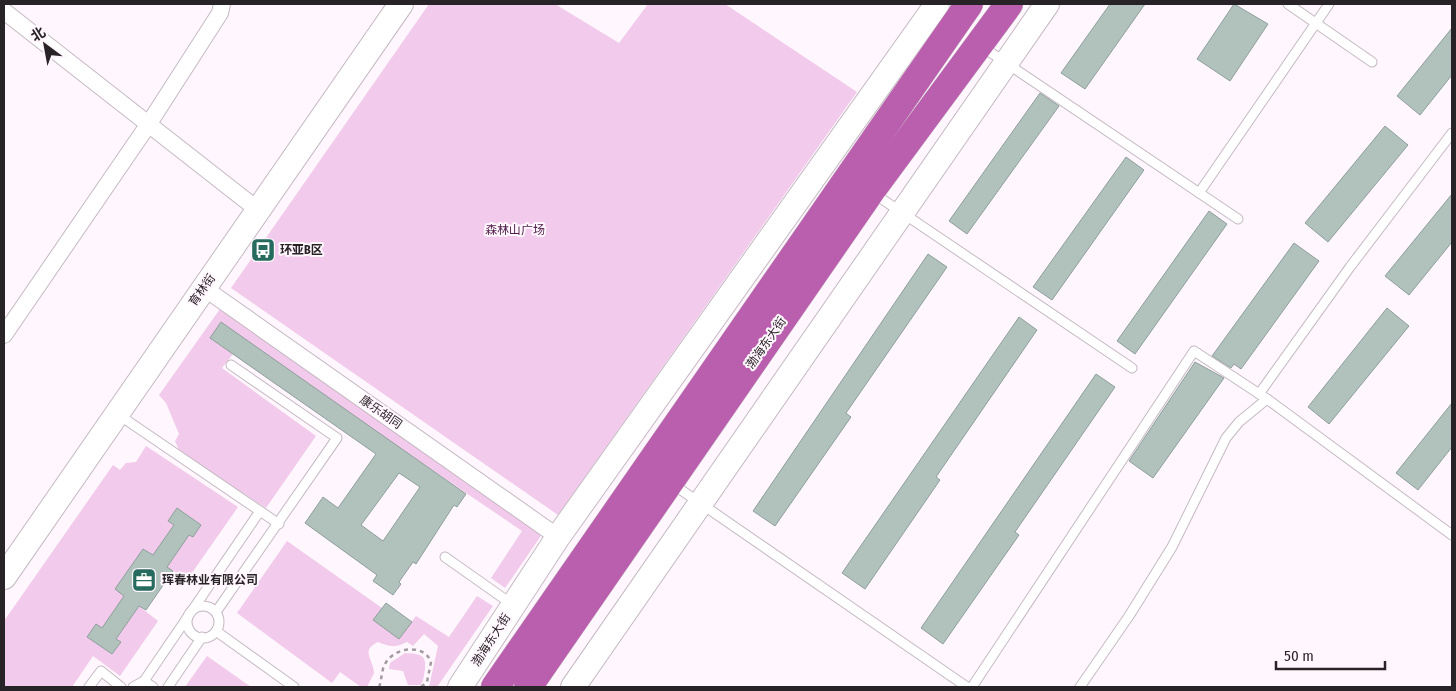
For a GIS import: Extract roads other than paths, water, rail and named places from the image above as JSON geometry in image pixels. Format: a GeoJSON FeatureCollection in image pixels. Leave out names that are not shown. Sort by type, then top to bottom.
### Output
{"type":"FeatureCollection","features":[{"type":"Feature","properties":{"kind":"highway","name":"渤海东大街"},"geometry":{"type":"LineString","coordinates":[[528,687],[658,475],[969,4]]}},
{"type":"Feature","properties":{"kind":"highway","name":"渤海东大街"},"geometry":{"type":"LineString","coordinates":[[495,687],[658,475],[1009,4]]}},
{"type":"Feature","properties":{"kind":"street"},"geometry":{"type":"LineString","coordinates":[[4,335],[148,125],[220,13],[222,4]]}},
{"type":"Feature","properties":{"kind":"street","name":"育林街"},"geometry":{"type":"LineString","coordinates":[[4,577],[401,4]]}},
{"type":"Feature","properties":{"kind":"street","name":"渤海东大街"},"geometry":{"type":"LineString","coordinates":[[460,687],[558,537],[937,4]]}},
{"type":"Feature","properties":{"kind":"street"},"geometry":{"type":"LineString","coordinates":[[573,687],[699,502],[1047,4]]}},
{"type":"Feature","properties":{"kind":"street"},"geometry":{"type":"LineString","coordinates":[[4,11],[258,210]]}},
{"type":"Feature","properties":{"kind":"street","name":"康乐胡同"},"geometry":{"type":"LineString","coordinates":[[204,288],[558,537]]}},
{"type":"Feature","properties":{"kind":"lane"},"geometry":{"type":"LineString","coordinates":[[1288,4],[1372,62]]}},
{"type":"Feature","properties":{"kind":"lane"},"geometry":{"type":"LineString","coordinates":[[1199,193],[1329,4]]}},
{"type":"Feature","properties":{"kind":"lane"},"geometry":{"type":"LineString","coordinates":[[980,45],[1238,219]]}},
{"type":"Feature","properties":{"kind":"lane"},"geometry":{"type":"LineString","coordinates":[[1080,687],[1129,616],[1172,546],[1226,438],[1263,396],[1350,267],[1452,133]]}},
{"type":"Feature","properties":{"kind":"lane"},"geometry":{"type":"LineString","coordinates":[[871,191],[1132,368]]}},
{"type":"Feature","properties":{"kind":"lane"},"geometry":{"type":"LineString","coordinates":[[972,687],[1194,351],[1263,396],[1452,535]]}},
{"type":"Feature","properties":{"kind":"lane"},"geometry":{"type":"LineString","coordinates":[[216,612],[338,438],[231,365]]}},
{"type":"Feature","properties":{"kind":"lane"},"geometry":{"type":"LineString","coordinates":[[116,414],[279,524]]}},
{"type":"Feature","properties":{"kind":"lane"},"geometry":{"type":"LineString","coordinates":[[658,475],[967,687]]}},
{"type":"Feature","properties":{"kind":"lane"},"geometry":{"type":"LineString","coordinates":[[133,687],[144,681],[260,511]]}},
{"type":"Feature","properties":{"kind":"lane"},"geometry":{"type":"LineString","coordinates":[[445,557],[513,606]]}},
{"type":"Feature","properties":{"kind":"lane"},"geometry":{"type":"LineString","coordinates":[[203,606],[216,612],[219,622],[216,631],[207,637],[196,636],[189,628],[190,612],[203,606]]}},
{"type":"Feature","properties":{"kind":"lane"},"geometry":{"type":"LineString","coordinates":[[216,631],[294,687]]}},
{"type":"Feature","properties":{"kind":"lane"},"geometry":{"type":"LineString","coordinates":[[168,687],[202,637]]}},
{"type":"Feature","properties":{"kind":"lane"},"geometry":{"type":"LineString","coordinates":[[89,687],[101,671],[121,687]]}},
{"type":"Feature","properties":{"kind":"lane"},"geometry":{"type":"LineString","coordinates":[[144,681],[153,687]]}},
{"type":"Feature","properties":{"kind":"place","name":"环亚B区"},"geometry":{"type":"Point","coordinates":[263,250]}},
{"type":"Feature","properties":{"kind":"place","name":"珲春林业有限公司"},"geometry":{"type":"Point","coordinates":[144,580]}},
{"type":"Feature","properties":{"kind":"park label","name":"森林山广场"},"geometry":{"type":"Point","coordinates":[515,230]}}]}
